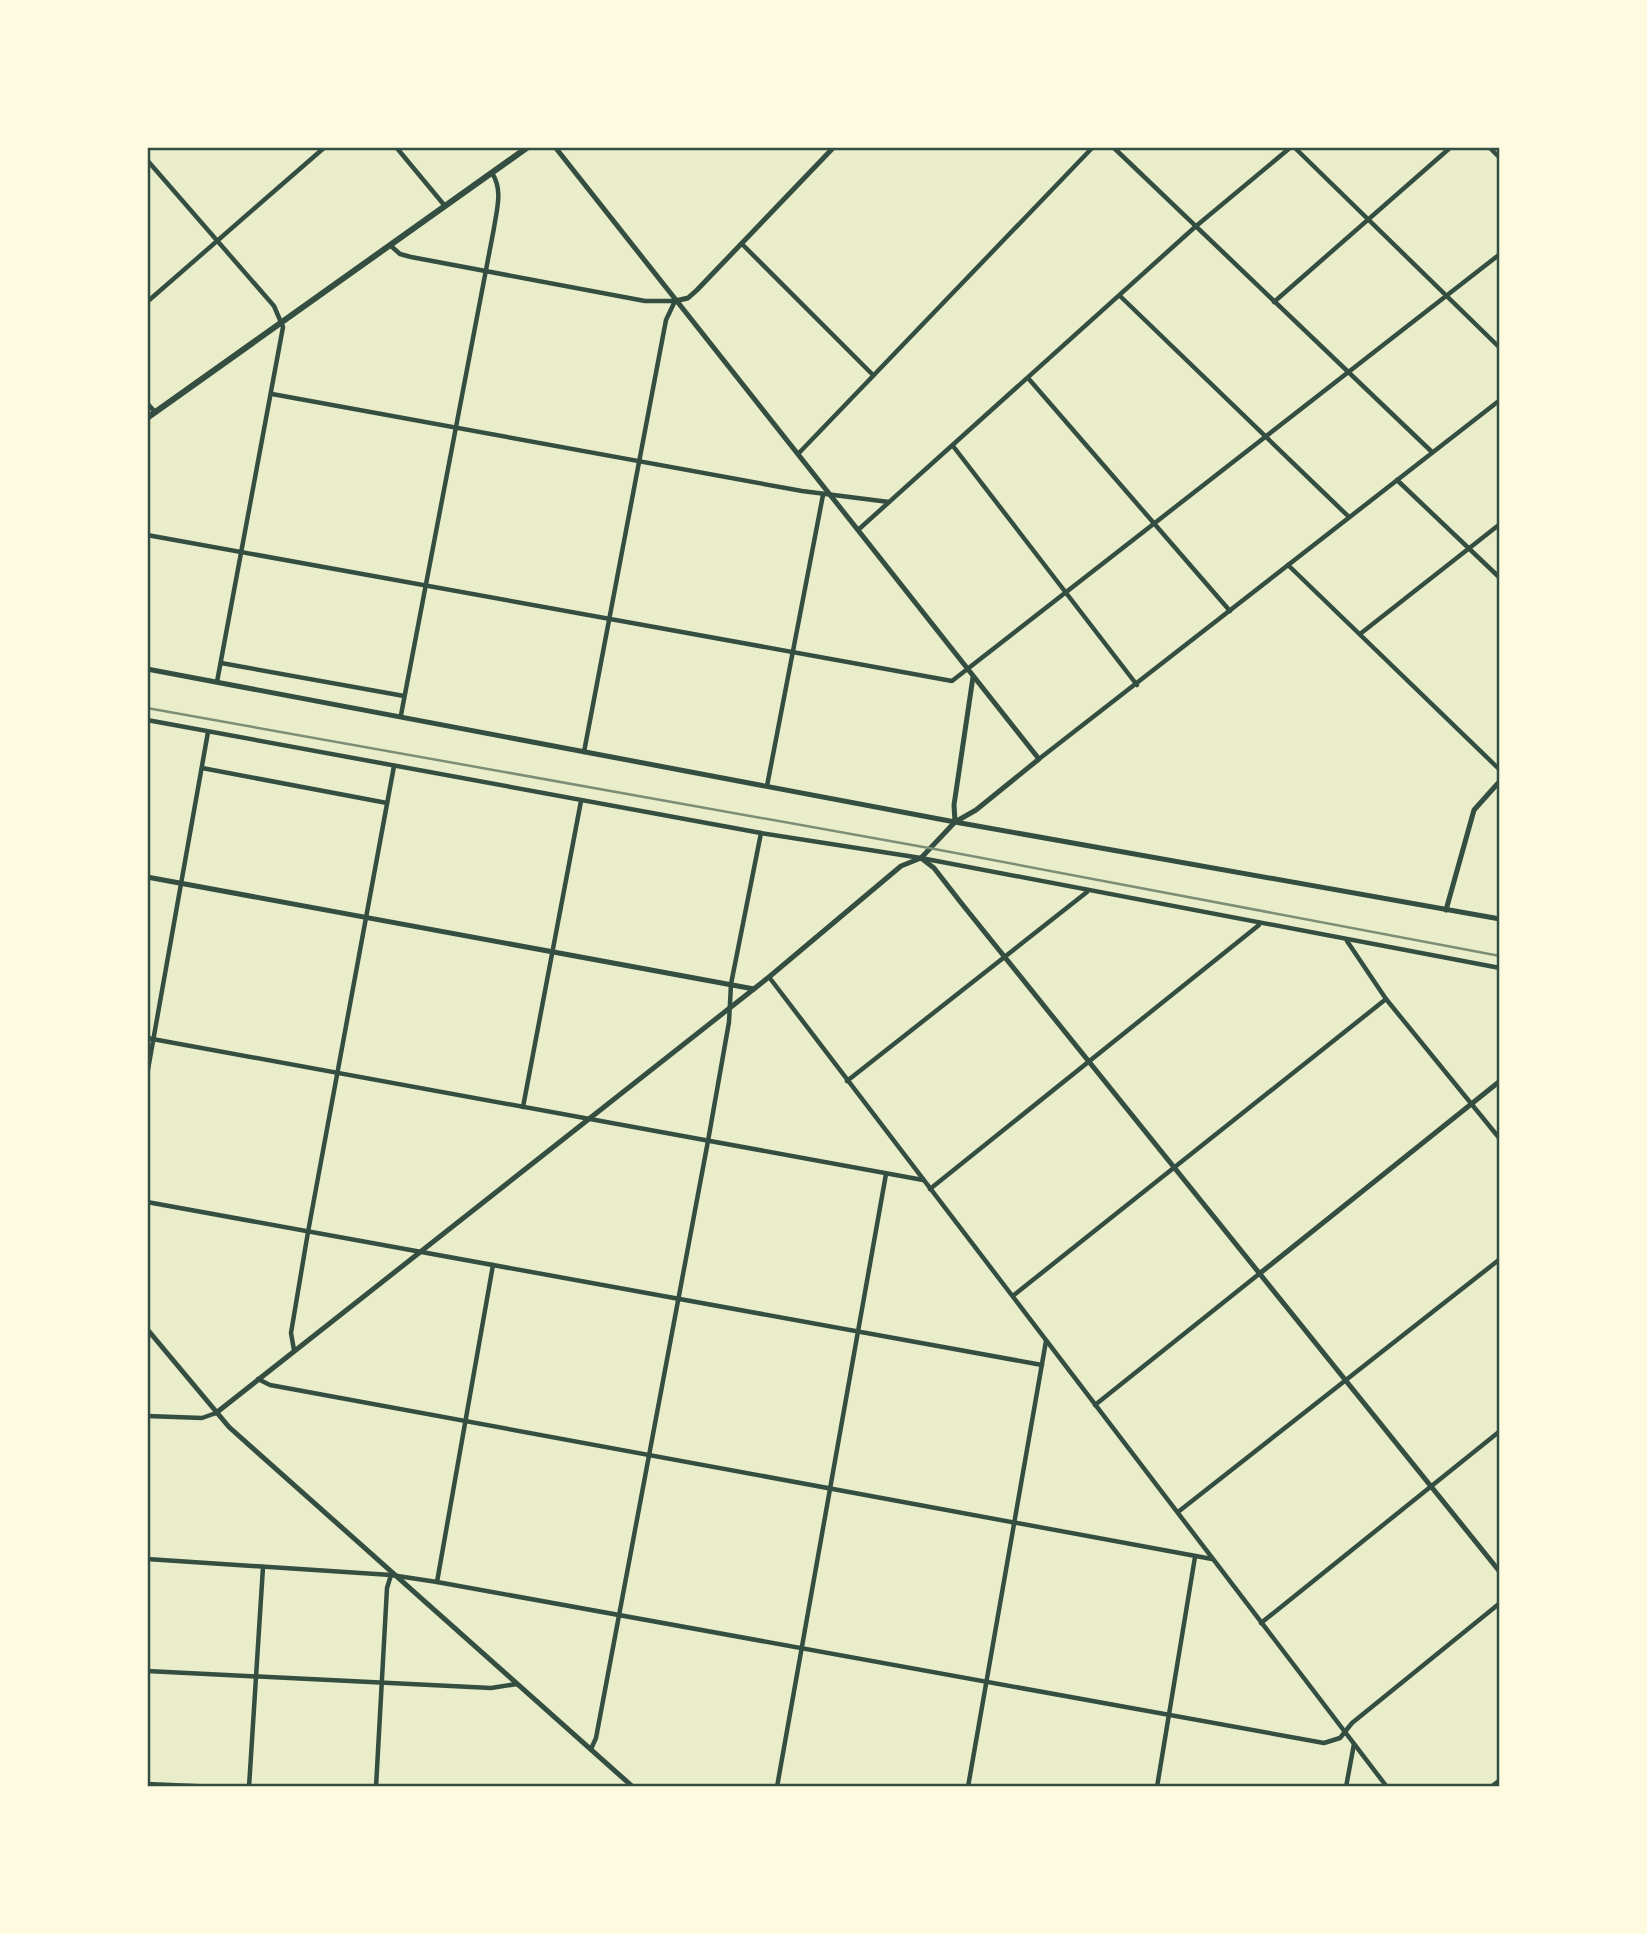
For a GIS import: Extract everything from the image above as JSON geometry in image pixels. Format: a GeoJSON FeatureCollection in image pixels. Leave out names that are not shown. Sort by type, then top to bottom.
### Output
{"type":"FeatureCollection","features":[{"type":"Feature","properties":{"kind":"main road"},"geometry":{"type":"LineString","coordinates":[[147,418],[528,147]]}},
{"type":"Feature","properties":{"kind":"street"},"geometry":{"type":"LineString","coordinates":[[147,302],[325,147]]}},
{"type":"Feature","properties":{"kind":"street"},"geometry":{"type":"LineString","coordinates":[[396,147],[445,206]]}},
{"type":"Feature","properties":{"kind":"street"},"geometry":{"type":"LineString","coordinates":[[555,147],[1039,759]]}},
{"type":"Feature","properties":{"kind":"street"},"geometry":{"type":"LineString","coordinates":[[391,246],[400,254],[645,301],[675,301],[688,298],[834,147]]}},
{"type":"Feature","properties":{"kind":"street"},"geometry":{"type":"LineString","coordinates":[[798,454],[1093,147]]}},
{"type":"Feature","properties":{"kind":"street"},"geometry":{"type":"LineString","coordinates":[[1113,147],[1346,373],[1432,452]]}},
{"type":"Feature","properties":{"kind":"street"},"geometry":{"type":"LineString","coordinates":[[858,530],[1195,228],[1292,147],[1500,348]]}},
{"type":"Feature","properties":{"kind":"street"},"geometry":{"type":"LineString","coordinates":[[1274,302],[1451,147]]}},
{"type":"Feature","properties":{"kind":"street"},"geometry":{"type":"LineString","coordinates":[[1489,147],[1500,158]]}},
{"type":"Feature","properties":{"kind":"street"},"geometry":{"type":"LineString","coordinates":[[147,160],[274,306],[282,321],[283,336],[217,682]]}},
{"type":"Feature","properties":{"kind":"street"},"geometry":{"type":"LineString","coordinates":[[401,715],[499,193],[498,183],[492,173]]}},
{"type":"Feature","properties":{"kind":"street"},"geometry":{"type":"LineString","coordinates":[[741,244],[872,374]]}},
{"type":"Feature","properties":{"kind":"street"},"geometry":{"type":"LineString","coordinates":[[147,535],[944,681],[956,679],[966,668],[1500,254]]}},
{"type":"Feature","properties":{"kind":"street"},"geometry":{"type":"LineString","coordinates":[[1121,296],[1349,517]]}},
{"type":"Feature","properties":{"kind":"street"},"geometry":{"type":"LineString","coordinates":[[584,752],[666,320],[675,301]]}},
{"type":"Feature","properties":{"kind":"street"},"geometry":{"type":"LineString","coordinates":[[1028,377],[1230,611]]}},
{"type":"Feature","properties":{"kind":"street"},"geometry":{"type":"LineString","coordinates":[[272,394],[640,462],[823,494],[889,502]]}},
{"type":"Feature","properties":{"kind":"street"},"geometry":{"type":"LineString","coordinates":[[147,1416],[202,1418],[216,1413],[257,1378],[754,989],[901,866],[921,858],[955,822],[976,810],[1500,400]]}},
{"type":"Feature","properties":{"kind":"street"},"geometry":{"type":"LineString","coordinates":[[147,403],[155,412]]}},
{"type":"Feature","properties":{"kind":"street"},"geometry":{"type":"LineString","coordinates":[[953,446],[1063,593],[1137,685]]}},
{"type":"Feature","properties":{"kind":"street"},"geometry":{"type":"LineString","coordinates":[[1397,480],[1500,578]]}},
{"type":"Feature","properties":{"kind":"street"},"geometry":{"type":"LineString","coordinates":[[767,786],[823,494]]}},
{"type":"Feature","properties":{"kind":"street"},"geometry":{"type":"LineString","coordinates":[[1360,634],[1500,524]]}},
{"type":"Feature","properties":{"kind":"street"},"geometry":{"type":"LineString","coordinates":[[1288,565],[1500,770]]}},
{"type":"Feature","properties":{"kind":"street"},"geometry":{"type":"LineString","coordinates":[[221,663],[404,696]]}},
{"type":"Feature","properties":{"kind":"street"},"geometry":{"type":"LineString","coordinates":[[147,669],[955,822],[1500,919]]}},
{"type":"Feature","properties":{"kind":"street"},"geometry":{"type":"LineString","coordinates":[[955,822],[973,677]]}},
{"type":"Feature","properties":{"kind":"street"},"geometry":{"type":"LineString","coordinates":[[147,720],[761,834],[921,858],[1259,925],[1500,968]]}},
{"type":"Feature","properties":{"kind":"street"},"geometry":{"type":"LineString","coordinates":[[147,1075],[208,732]]}},
{"type":"Feature","properties":{"kind":"street"},"geometry":{"type":"LineString","coordinates":[[294,1350],[291,1333],[308,1232],[394,766]]}},
{"type":"Feature","properties":{"kind":"street"},"geometry":{"type":"LineString","coordinates":[[202,768],[387,803]]}},
{"type":"Feature","properties":{"kind":"street"},"geometry":{"type":"LineString","coordinates":[[1446,910],[1474,810],[1500,781]]}},
{"type":"Feature","properties":{"kind":"street"},"geometry":{"type":"LineString","coordinates":[[523,1107],[581,801]]}},
{"type":"Feature","properties":{"kind":"street"},"geometry":{"type":"LineString","coordinates":[[591,1749],[596,1738],[708,1141],[731,984],[761,834]]}},
{"type":"Feature","properties":{"kind":"street"},"geometry":{"type":"LineString","coordinates":[[921,858],[934,868],[1500,1572]]}},
{"type":"Feature","properties":{"kind":"street"},"geometry":{"type":"LineString","coordinates":[[147,877],[754,989]]}},
{"type":"Feature","properties":{"kind":"street"},"geometry":{"type":"LineString","coordinates":[[847,1080],[1088,891]]}},
{"type":"Feature","properties":{"kind":"street"},"geometry":{"type":"LineString","coordinates":[[930,1189],[1259,925]]}},
{"type":"Feature","properties":{"kind":"street"},"geometry":{"type":"LineString","coordinates":[[1347,940],[1385,999],[1500,1139]]}},
{"type":"Feature","properties":{"kind":"street"},"geometry":{"type":"LineString","coordinates":[[769,977],[1387,1787]]}},
{"type":"Feature","properties":{"kind":"street"},"geometry":{"type":"LineString","coordinates":[[1014,1295],[1385,999]]}},
{"type":"Feature","properties":{"kind":"street"},"geometry":{"type":"LineString","coordinates":[[147,1038],[923,1180]]}},
{"type":"Feature","properties":{"kind":"street"},"geometry":{"type":"LineString","coordinates":[[1096,1405],[1500,1081]]}},
{"type":"Feature","properties":{"kind":"street"},"geometry":{"type":"LineString","coordinates":[[777,1787],[887,1174]]}},
{"type":"Feature","properties":{"kind":"street"},"geometry":{"type":"LineString","coordinates":[[147,1202],[1042,1365]]}},
{"type":"Feature","properties":{"kind":"street"},"geometry":{"type":"LineString","coordinates":[[1178,1512],[1500,1259]]}},
{"type":"Feature","properties":{"kind":"street"},"geometry":{"type":"LineString","coordinates":[[437,1582],[493,1265]]}},
{"type":"Feature","properties":{"kind":"street"},"geometry":{"type":"LineString","coordinates":[[147,1329],[216,1413],[391,1574],[633,1787]]}},
{"type":"Feature","properties":{"kind":"street"},"geometry":{"type":"LineString","coordinates":[[968,1787],[1046,1340]]}},
{"type":"Feature","properties":{"kind":"street"},"geometry":{"type":"LineString","coordinates":[[257,1378],[270,1385],[1213,1559]]}},
{"type":"Feature","properties":{"kind":"street"},"geometry":{"type":"LineString","coordinates":[[1261,1623],[1500,1431]]}},
{"type":"Feature","properties":{"kind":"street"},"geometry":{"type":"LineString","coordinates":[[1157,1787],[1195,1557]]}},
{"type":"Feature","properties":{"kind":"street"},"geometry":{"type":"LineString","coordinates":[[147,1559],[391,1574],[1324,1743],[1336,1741],[1352,1723],[1500,1603]]}},
{"type":"Feature","properties":{"kind":"street"},"geometry":{"type":"LineString","coordinates":[[249,1787],[263,1567]]}},
{"type":"Feature","properties":{"kind":"street"},"geometry":{"type":"LineString","coordinates":[[376,1787],[387,1584],[391,1574]]}},
{"type":"Feature","properties":{"kind":"street"},"geometry":{"type":"LineString","coordinates":[[147,1671],[491,1688],[517,1684]]}},
{"type":"Feature","properties":{"kind":"street"},"geometry":{"type":"LineString","coordinates":[[1346,1787],[1354,1744]]}},
{"type":"Feature","properties":{"kind":"street"},"geometry":{"type":"LineString","coordinates":[[1491,1787],[1500,1780]]}},
{"type":"Feature","properties":{"kind":"street"},"geometry":{"type":"LineString","coordinates":[[147,1784],[218,1787]]}},
{"type":"Feature","properties":{"kind":"railway"},"geometry":{"type":"LineString","coordinates":[[147,708],[929,848],[1500,956]]}}]}
